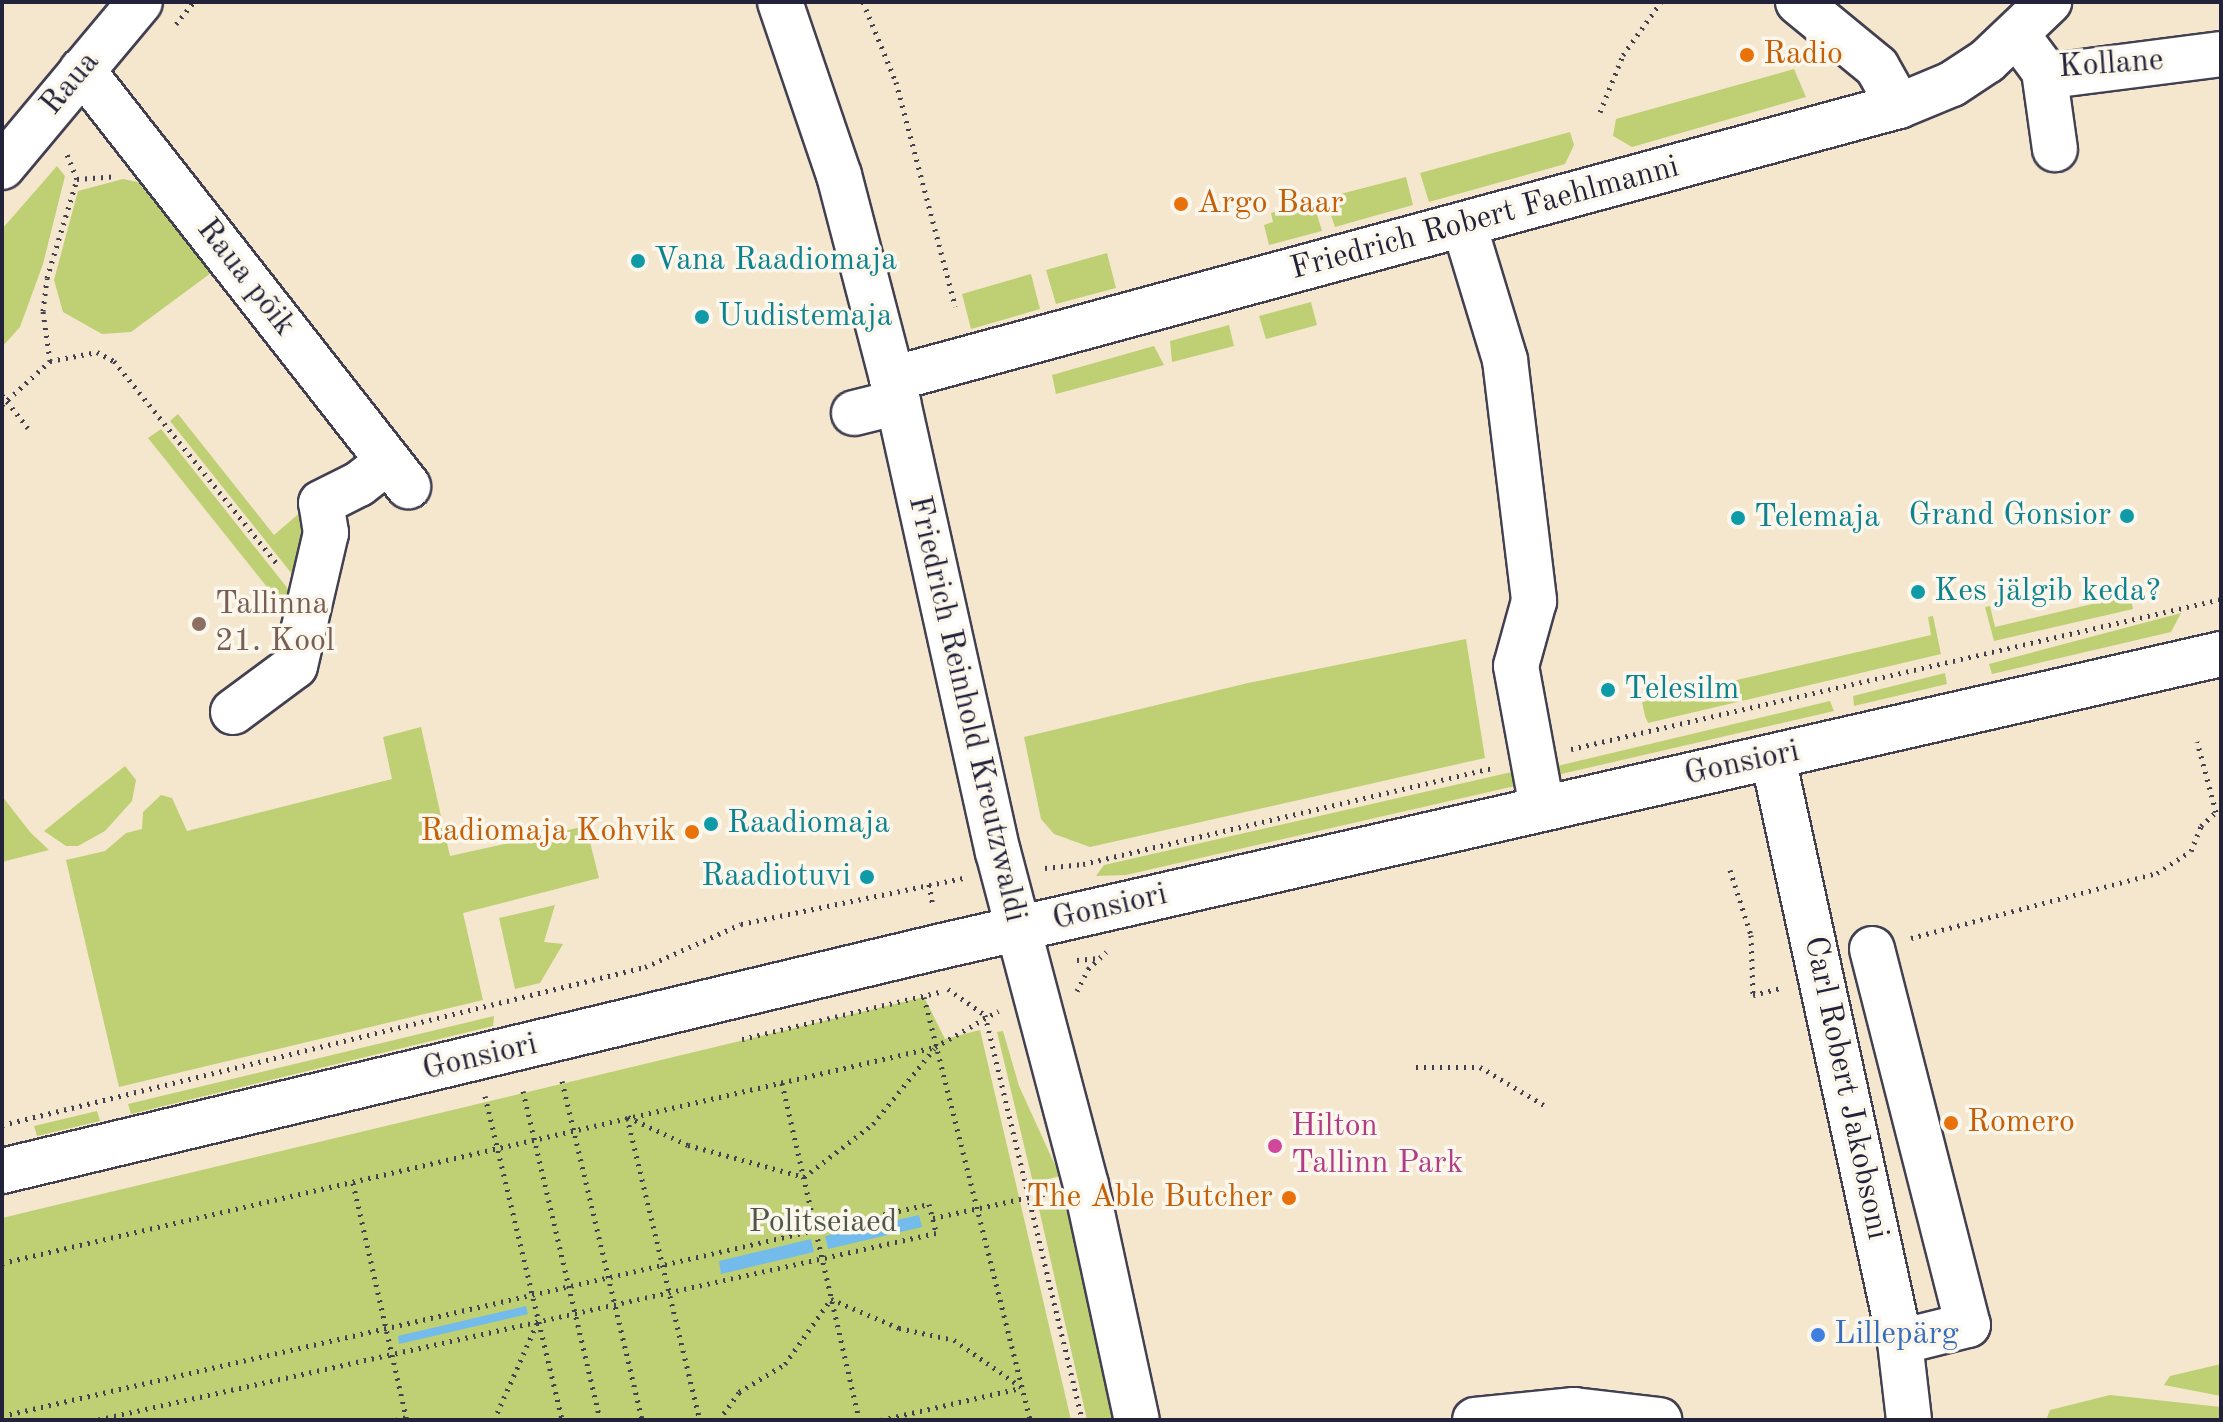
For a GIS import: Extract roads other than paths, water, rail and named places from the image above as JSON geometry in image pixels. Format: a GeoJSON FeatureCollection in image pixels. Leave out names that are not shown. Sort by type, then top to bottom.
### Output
{"type":"FeatureCollection","features":[{"type":"Feature","properties":{"kind":"street","name":"Raua"},"geometry":{"type":"LineString","coordinates":[[2,167],[140,2]]}},
{"type":"Feature","properties":{"kind":"street","name":"Friedrich Reinhold Kreutzwaldi"},"geometry":{"type":"LineString","coordinates":[[780,2],[839,175],[895,390],[916,501],[1017,929],[1086,1185],[1137,1420]]}},
{"type":"Feature","properties":{"kind":"street"},"geometry":{"type":"LineString","coordinates":[[1798,2],[1877,67],[1899,106]]}},
{"type":"Feature","properties":{"kind":"street","name":"Friedrich Robert Faehlmanni"},"geometry":{"type":"LineString","coordinates":[[854,413],[895,390],[1464,225],[1899,106],[1952,84],[2018,36],[2049,2]]}},
{"type":"Feature","properties":{"kind":"street","name":"Kollane"},"geometry":{"type":"LineString","coordinates":[[2018,36],[2044,71],[2058,75],[2221,54]]}},
{"type":"Feature","properties":{"kind":"street","name":"Raua põik"},"geometry":{"type":"LineString","coordinates":[[82,70],[398,473],[359,484],[321,503],[326,533],[295,666],[233,712]]}},
{"type":"Feature","properties":{"kind":"street"},"geometry":{"type":"LineString","coordinates":[[2044,71],[2055,149]]}},
{"type":"Feature","properties":{"kind":"street"},"geometry":{"type":"LineString","coordinates":[[1464,225],[1505,360],[1534,601],[1516,666],[1542,808]]}},
{"type":"Feature","properties":{"kind":"street","name":"Gonsiori"},"geometry":{"type":"LineString","coordinates":[[2,1171],[1017,929],[2221,654]]}},
{"type":"Feature","properties":{"kind":"street","name":"Carl Robert Jakobsoni"},"geometry":{"type":"LineString","coordinates":[[1773,758],[1900,1342],[1909,1420]]}},
{"type":"Feature","properties":{"kind":"street"},"geometry":{"type":"LineString","coordinates":[[1872,949],[1968,1325],[1900,1342]]}},
{"type":"Feature","properties":{"kind":"street"},"geometry":{"type":"LineString","coordinates":[[1475,1420],[1574,1410],[1659,1420]]}},
{"type":"Feature","properties":{"kind":"water"},"geometry":{"type":"Polygon","coordinates":[[[919,1215],[922,1227],[828,1249],[825,1236],[919,1215]]]}},
{"type":"Feature","properties":{"kind":"water"},"geometry":{"type":"Polygon","coordinates":[[[811,1239],[814,1252],[721,1274],[719,1261],[811,1239]]]}},
{"type":"Feature","properties":{"kind":"water"},"geometry":{"type":"Polygon","coordinates":[[[526,1306],[528,1314],[399,1344],[398,1336],[526,1306]]]}},
{"type":"Feature","properties":{"kind":"place","name":"Radio"},"geometry":{"type":"Point","coordinates":[1747,55]}},
{"type":"Feature","properties":{"kind":"place","name":"Argo Baar"},"geometry":{"type":"Point","coordinates":[1181,204]}},
{"type":"Feature","properties":{"kind":"place","name":"Vana Raadiomaja"},"geometry":{"type":"Point","coordinates":[638,261]}},
{"type":"Feature","properties":{"kind":"place","name":"Uudistemaja"},"geometry":{"type":"Point","coordinates":[702,317]}},
{"type":"Feature","properties":{"kind":"place","name":"Grand Gonsior"},"geometry":{"type":"Point","coordinates":[2127,516]}},
{"type":"Feature","properties":{"kind":"place","name":"Telemaja"},"geometry":{"type":"Point","coordinates":[1738,518]}},
{"type":"Feature","properties":{"kind":"place","name":"Kes jälgib keda?"},"geometry":{"type":"Point","coordinates":[1918,592]}},
{"type":"Feature","properties":{"kind":"place","name":"Tallinna 21. Kool"},"geometry":{"type":"Point","coordinates":[199,624]}},
{"type":"Feature","properties":{"kind":"place","name":"Telesilm"},"geometry":{"type":"Point","coordinates":[1608,690]}},
{"type":"Feature","properties":{"kind":"place","name":"Raadiomaja"},"geometry":{"type":"Point","coordinates":[711,824]}},
{"type":"Feature","properties":{"kind":"place","name":"Radiomaja Kohvik"},"geometry":{"type":"Point","coordinates":[692,832]}},
{"type":"Feature","properties":{"kind":"place","name":"Raadiotuvi"},"geometry":{"type":"Point","coordinates":[867,877]}},
{"type":"Feature","properties":{"kind":"place","name":"Romero"},"geometry":{"type":"Point","coordinates":[1951,1123]}},
{"type":"Feature","properties":{"kind":"place","name":"Hilton Tallinn Park"},"geometry":{"type":"Point","coordinates":[1275,1146]}},
{"type":"Feature","properties":{"kind":"place","name":"The Able Butcher"},"geometry":{"type":"Point","coordinates":[1289,1198]}},
{"type":"Feature","properties":{"kind":"place","name":"Lillepärg"},"geometry":{"type":"Point","coordinates":[1818,1335]}},
{"type":"Feature","properties":{"kind":"park label","name":"Politseiaed"},"geometry":{"type":"Point","coordinates":[823,1223]}}]}
